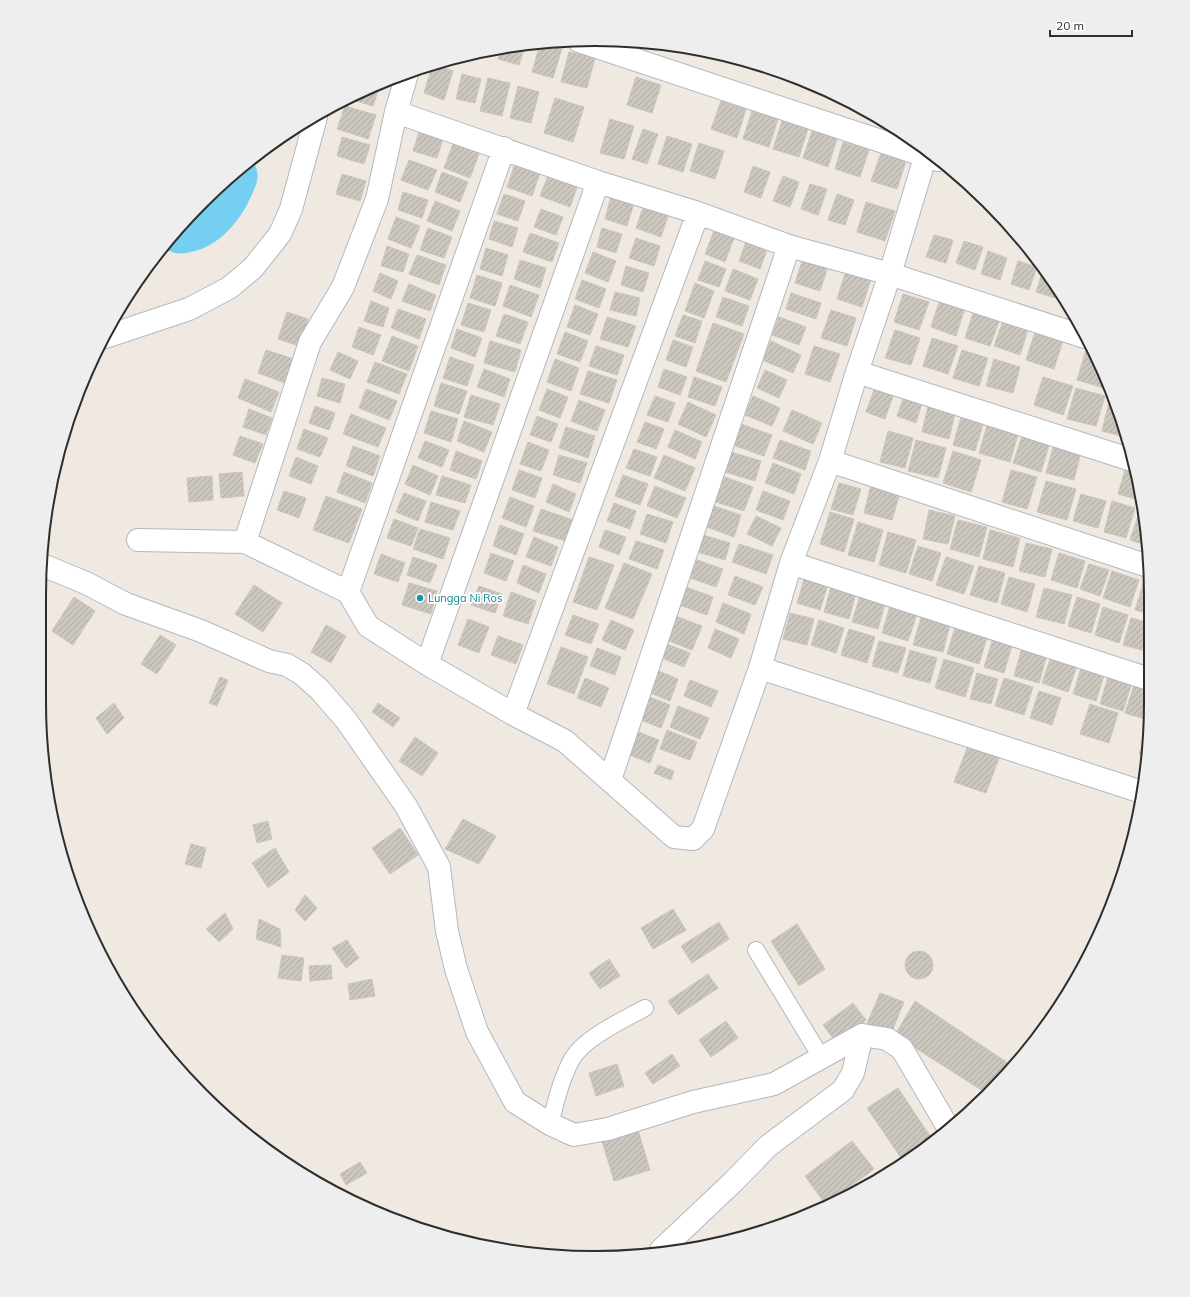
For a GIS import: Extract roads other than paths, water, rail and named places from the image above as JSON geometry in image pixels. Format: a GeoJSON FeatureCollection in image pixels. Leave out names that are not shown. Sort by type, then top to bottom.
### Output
{"type":"FeatureCollection","features":[{"type":"Feature","properties":{"kind":"street"},"geometry":{"type":"LineString","coordinates":[[594,46],[920,153]]}},
{"type":"Feature","properties":{"kind":"street"},"geometry":{"type":"LineString","coordinates":[[245,542],[310,342],[343,287],[377,199],[396,112],[405,80]]}},
{"type":"Feature","properties":{"kind":"street"},"geometry":{"type":"LineString","coordinates":[[396,112],[504,148],[598,182],[698,213],[789,246],[890,274],[1077,335]]}},
{"type":"Feature","properties":{"kind":"street"},"geometry":{"type":"LineString","coordinates":[[112,335],[188,309],[229,288],[253,268],[280,234],[291,209],[314,124]]}},
{"type":"Feature","properties":{"kind":"street"},"geometry":{"type":"LineString","coordinates":[[348,592],[504,148]]}},
{"type":"Feature","properties":{"kind":"street"},"geometry":{"type":"LineString","coordinates":[[138,540],[245,542],[348,592],[368,626],[426,664],[513,714],[565,741],[674,837],[693,839],[703,829],[760,668],[791,563],[830,461],[857,372],[929,159]]}},
{"type":"Feature","properties":{"kind":"street"},"geometry":{"type":"LineString","coordinates":[[426,664],[598,182]]}},
{"type":"Feature","properties":{"kind":"street"},"geometry":{"type":"LineString","coordinates":[[513,714],[698,213]]}},
{"type":"Feature","properties":{"kind":"street"},"geometry":{"type":"LineString","coordinates":[[610,780],[789,246]]}},
{"type":"Feature","properties":{"kind":"street"},"geometry":{"type":"LineString","coordinates":[[857,372],[1126,458]]}},
{"type":"Feature","properties":{"kind":"street"},"geometry":{"type":"LineString","coordinates":[[830,461],[1143,564]]}},
{"type":"Feature","properties":{"kind":"street"},"geometry":{"type":"LineString","coordinates":[[791,563],[1144,677]]}},
{"type":"Feature","properties":{"kind":"street"},"geometry":{"type":"LineString","coordinates":[[47,567],[86,583],[126,604],[201,631],[269,660],[287,665],[302,674],[320,690],[346,720],[406,806],[439,867],[449,939],[456,969],[477,1032],[515,1102],[550,1124],[574,1135],[608,1129],[693,1102],[774,1084],[862,1035],[887,1039],[902,1049],[946,1124]]}},
{"type":"Feature","properties":{"kind":"street"},"geometry":{"type":"LineString","coordinates":[[760,668],[1136,790]]}},
{"type":"Feature","properties":{"kind":"street"},"geometry":{"type":"LineString","coordinates":[[665,1246],[733,1182],[768,1146],[843,1090],[853,1073],[862,1035]]}},
{"type":"Feature","properties":{"kind":"lane"},"geometry":{"type":"LineString","coordinates":[[756,950],[821,1057]]}},
{"type":"Feature","properties":{"kind":"lane"},"geometry":{"type":"LineString","coordinates":[[550,1124],[559,1089],[573,1058],[597,1034],[645,1008]]}},
{"type":"Feature","properties":{"kind":"waterway"},"geometry":{"type":"LineString","coordinates":[[187,228],[199,223],[207,217],[220,202],[230,185]]}},
{"type":"Feature","properties":{"kind":"place","name":"Lungga Ni Ros"},"geometry":{"type":"Point","coordinates":[420,598]}}]}
